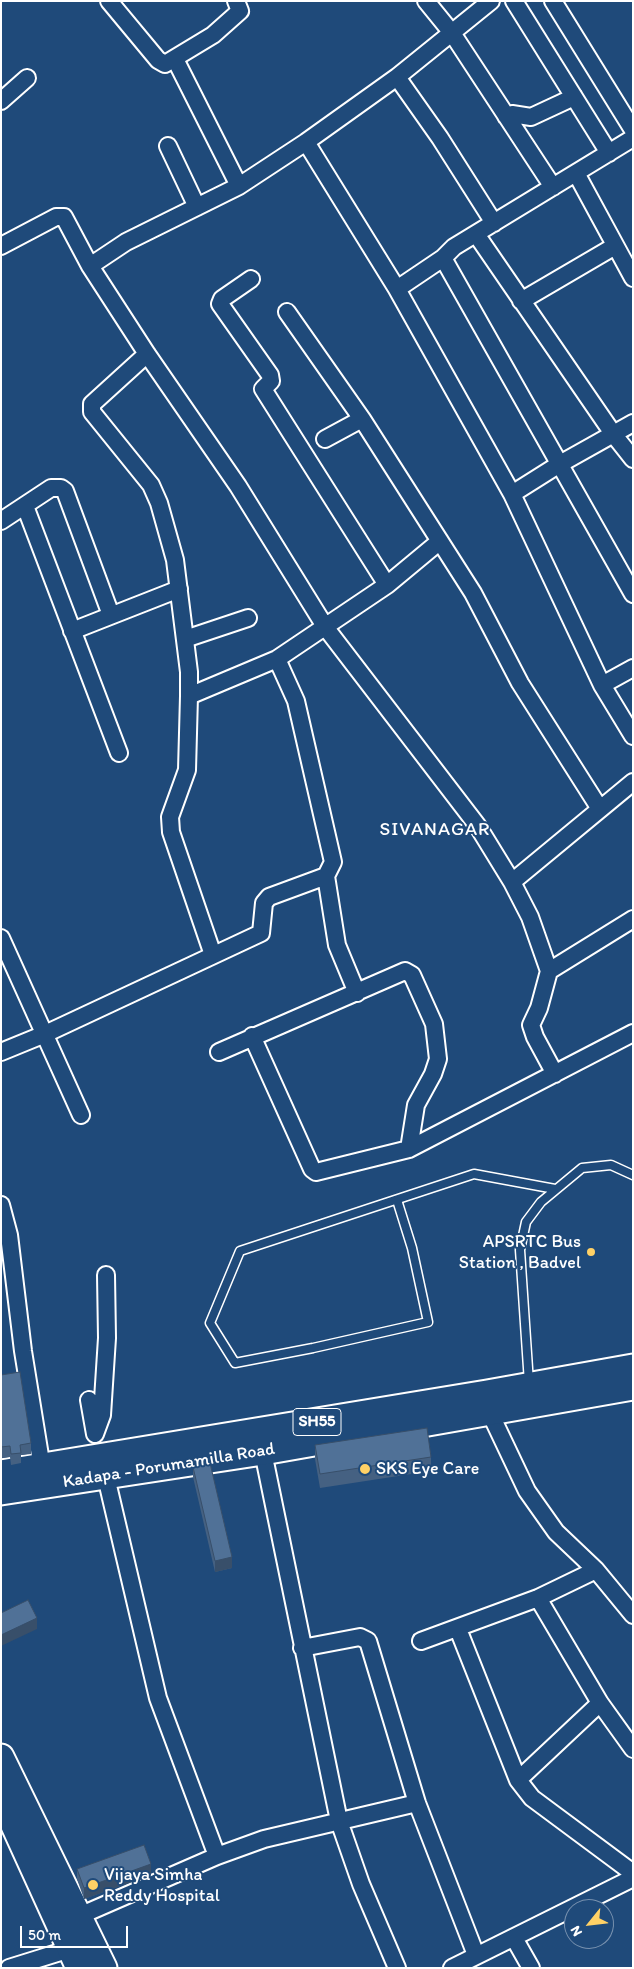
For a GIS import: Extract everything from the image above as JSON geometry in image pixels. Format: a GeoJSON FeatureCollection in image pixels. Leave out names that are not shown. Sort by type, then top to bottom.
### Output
{"type":"FeatureCollection","features":[{"type":"Feature","properties":{"kind":"main road","name":"SH55"},"geometry":{"type":"LineString","coordinates":[[1,1473],[42,1468],[633,1367]]}},
{"type":"Feature","properties":{"kind":"main road","name":"Kadapa - Porumamilla Road"},"geometry":{"type":"LineString","coordinates":[[1,1492],[99,1457],[263,1452],[633,1387]]}},
{"type":"Feature","properties":{"kind":"main road"},"geometry":{"type":"LineString","coordinates":[[1,1757],[69,1921],[75,1958]]}},
{"type":"Feature","properties":{"kind":"main road"},"geometry":{"type":"LineString","coordinates":[[1,1798],[69,1921],[104,1968]]}},
{"type":"Feature","properties":{"kind":"street"},"geometry":{"type":"LineString","coordinates":[[109,1],[158,60],[165,64],[213,35],[240,11],[236,1]]}},
{"type":"Feature","properties":{"kind":"street"},"geometry":{"type":"LineString","coordinates":[[426,1],[452,33],[553,187]]}},
{"type":"Feature","properties":{"kind":"street"},"geometry":{"type":"LineString","coordinates":[[90,266],[126,242],[239,186],[306,142],[397,77],[491,1]]}},
{"type":"Feature","properties":{"kind":"street"},"geometry":{"type":"LineString","coordinates":[[514,1],[609,152]]}},
{"type":"Feature","properties":{"kind":"street"},"geometry":{"type":"LineString","coordinates":[[552,1],[633,130]]}},
{"type":"Feature","properties":{"kind":"street"},"geometry":{"type":"LineString","coordinates":[[176,59],[239,186]]}},
{"type":"Feature","properties":{"kind":"street"},"geometry":{"type":"LineString","coordinates":[[397,77],[440,138],[494,223]]}},
{"type":"Feature","properties":{"kind":"street"},"geometry":{"type":"LineString","coordinates":[[1,101],[27,78]]}},
{"type":"Feature","properties":{"kind":"street"},"geometry":{"type":"LineString","coordinates":[[506,116],[512,114],[531,117],[574,97]]}},
{"type":"Feature","properties":{"kind":"street"},"geometry":{"type":"LineString","coordinates":[[397,288],[476,234],[633,138]]}},
{"type":"Feature","properties":{"kind":"street"},"geometry":{"type":"LineString","coordinates":[[306,142],[397,288],[512,494],[602,684],[633,736]]}},
{"type":"Feature","properties":{"kind":"street"},"geometry":{"type":"LineString","coordinates":[[168,146],[197,207]]}},
{"type":"Feature","properties":{"kind":"street"},"geometry":{"type":"LineString","coordinates":[[576,173],[633,278]]}},
{"type":"Feature","properties":{"kind":"street"},"geometry":{"type":"LineString","coordinates":[[1,246],[56,217],[64,217],[90,266],[147,354],[238,486],[326,628],[477,825],[512,882],[530,917],[549,971],[539,1008],[531,1025],[535,1037],[555,1074]]}},
{"type":"Feature","properties":{"kind":"street"},"geometry":{"type":"LineString","coordinates":[[476,234],[614,435],[633,459]]}},
{"type":"Feature","properties":{"kind":"street"},"geometry":{"type":"LineString","coordinates":[[521,301],[615,246]]}},
{"type":"Feature","properties":{"kind":"street"},"geometry":{"type":"LineString","coordinates":[[443,258],[558,465],[633,594]]}},
{"type":"Feature","properties":{"kind":"street"},"geometry":{"type":"LineString","coordinates":[[251,279],[222,299],[220,304],[270,375],[271,381],[263,389],[387,585]]}},
{"type":"Feature","properties":{"kind":"street"},"geometry":{"type":"LineString","coordinates":[[287,312],[362,419],[440,542],[487,617],[520,683],[600,809]]}},
{"type":"Feature","properties":{"kind":"street"},"geometry":{"type":"LineString","coordinates":[[147,354],[92,404],[92,412],[152,485],[175,560],[189,672],[189,696],[187,770],[170,817],[171,832],[213,955]]}},
{"type":"Feature","properties":{"kind":"street"},"geometry":{"type":"LineString","coordinates":[[325,439],[362,419]]}},
{"type":"Feature","properties":{"kind":"street"},"geometry":{"type":"LineString","coordinates":[[512,494],[558,465],[633,423]]}},
{"type":"Feature","properties":{"kind":"street"},"geometry":{"type":"LineString","coordinates":[[1,521],[51,488],[61,488],[65,491],[111,615]]}},
{"type":"Feature","properties":{"kind":"street"},"geometry":{"type":"LineString","coordinates":[[25,506],[120,753]]}},
{"type":"Feature","properties":{"kind":"street"},"geometry":{"type":"LineString","coordinates":[[189,696],[277,659],[326,628],[387,585],[440,542]]}},
{"type":"Feature","properties":{"kind":"street"},"geometry":{"type":"LineString","coordinates":[[72,631],[179,589]]}},
{"type":"Feature","properties":{"kind":"street"},"geometry":{"type":"LineString","coordinates":[[185,639],[248,618]]}},
{"type":"Feature","properties":{"kind":"street"},"geometry":{"type":"LineString","coordinates":[[277,659],[296,701],[333,862],[326,876],[337,945],[357,993]]}},
{"type":"Feature","properties":{"kind":"street"},"geometry":{"type":"LineString","coordinates":[[602,684],[633,668]]}},
{"type":"Feature","properties":{"kind":"street"},"geometry":{"type":"LineString","coordinates":[[512,882],[633,782]]}},
{"type":"Feature","properties":{"kind":"street"},"geometry":{"type":"LineString","coordinates":[[1,1052],[45,1034],[261,933],[264,903],[269,897],[326,876]]}},
{"type":"Feature","properties":{"kind":"street"},"geometry":{"type":"LineString","coordinates":[[549,971],[633,919]]}},
{"type":"Feature","properties":{"kind":"street"},"geometry":{"type":"LineString","coordinates":[[1,938],[81,1115]]}},
{"type":"Feature","properties":{"kind":"street"},"geometry":{"type":"LineString","coordinates":[[219,1052],[405,971],[412,974],[434,1024],[438,1058],[433,1074],[416,1105],[409,1149]]}},
{"type":"Feature","properties":{"kind":"street"},"geometry":{"type":"LineString","coordinates":[[252,1036],[312,1169],[316,1172],[409,1149],[464,1119],[632,1036]]}},
{"type":"Feature","properties":{"kind":"street"},"geometry":{"type":"LineString","coordinates":[[1,1205],[9,1235],[23,1351],[42,1468]]}},
{"type":"Feature","properties":{"kind":"street"},"geometry":{"type":"LineString","coordinates":[[99,1457],[107,1338],[106,1275]]}},
{"type":"Feature","properties":{"kind":"street"},"geometry":{"type":"LineString","coordinates":[[89,1400],[99,1457],[158,1698],[217,1856]]}},
{"type":"Feature","properties":{"kind":"street"},"geometry":{"type":"LineString","coordinates":[[490,1413],[527,1492],[556,1532],[596,1570],[633,1615]]}},
{"type":"Feature","properties":{"kind":"street"},"geometry":{"type":"LineString","coordinates":[[263,1452],[339,1822],[361,1884],[397,1968]]}},
{"type":"Feature","properties":{"kind":"street"},"geometry":{"type":"LineString","coordinates":[[421,1641],[458,1629],[538,1598],[596,1570]]}},
{"type":"Feature","properties":{"kind":"street"},"geometry":{"type":"LineString","coordinates":[[538,1598],[600,1703],[633,1749]]}},
{"type":"Feature","properties":{"kind":"street"},"geometry":{"type":"LineString","coordinates":[[458,1629],[518,1780],[532,1798],[633,1873]]}},
{"type":"Feature","properties":{"kind":"street"},"geometry":{"type":"LineString","coordinates":[[302,1648],[360,1636],[368,1641],[417,1803],[476,1955]]}},
{"type":"Feature","properties":{"kind":"street"},"geometry":{"type":"LineString","coordinates":[[518,1780],[600,1703]]}},
{"type":"Feature","properties":{"kind":"street"},"geometry":{"type":"LineString","coordinates":[[69,1921],[217,1856],[264,1839],[417,1803]]}},
{"type":"Feature","properties":{"kind":"street"},"geometry":{"type":"LineString","coordinates":[[452,1968],[633,1878]]}},
{"type":"Feature","properties":{"kind":"street"},"geometry":{"type":"LineString","coordinates":[[514,1938],[531,1968]]}},
{"type":"Feature","properties":{"kind":"street"},"geometry":{"type":"LineString","coordinates":[[9,1968],[75,1958]]}},
{"type":"Feature","properties":{"kind":"lane"},"geometry":{"type":"LineString","coordinates":[[529,1386],[520,1250],[526,1222],[541,1202],[582,1168],[611,1165],[633,1175]]}},
{"type":"Feature","properties":{"kind":"lane"},"geometry":{"type":"LineString","coordinates":[[397,1200],[412,1248],[428,1322],[313,1348],[235,1363],[210,1323],[240,1250],[474,1174],[555,1189]]}},
{"type":"Feature","properties":{"kind":"building"},"geometry":{"type":"Polygon","coordinates":[[[20,1372],[31,1443],[20,1445],[21,1453],[11,1454],[10,1446],[1,1447],[1,1375],[20,1372]]]}},
{"type":"Feature","properties":{"kind":"building"},"geometry":{"type":"Polygon","coordinates":[[[427,1428],[431,1457],[320,1474],[315,1445],[427,1428]]]}},
{"type":"Feature","properties":{"kind":"building"},"geometry":{"type":"Polygon","coordinates":[[[210,1463],[232,1557],[215,1561],[193,1467],[210,1463]]]}},
{"type":"Feature","properties":{"kind":"building"},"geometry":{"type":"Polygon","coordinates":[[[28,1600],[37,1618],[1,1635],[1,1613],[28,1600]]]}},
{"type":"Feature","properties":{"kind":"building"},"geometry":{"type":"Polygon","coordinates":[[[144,1845],[151,1864],[84,1888],[77,1869],[144,1845]]]}},
{"type":"Feature","properties":{"kind":"place","name":"APSRTC Bus Station , Badvel"},"geometry":{"type":"Point","coordinates":[591,1252]}},
{"type":"Feature","properties":{"kind":"place","name":"SKS Eye Care"},"geometry":{"type":"Point","coordinates":[365,1469]}},
{"type":"Feature","properties":{"kind":"place","name":"Vijaya Simha Reddy Hospital"},"geometry":{"type":"Point","coordinates":[93,1885]}},
{"type":"Feature","properties":{"kind":"district","name":"SIVANAGAR"},"geometry":{"type":"Point","coordinates":[435,830]}}]}
